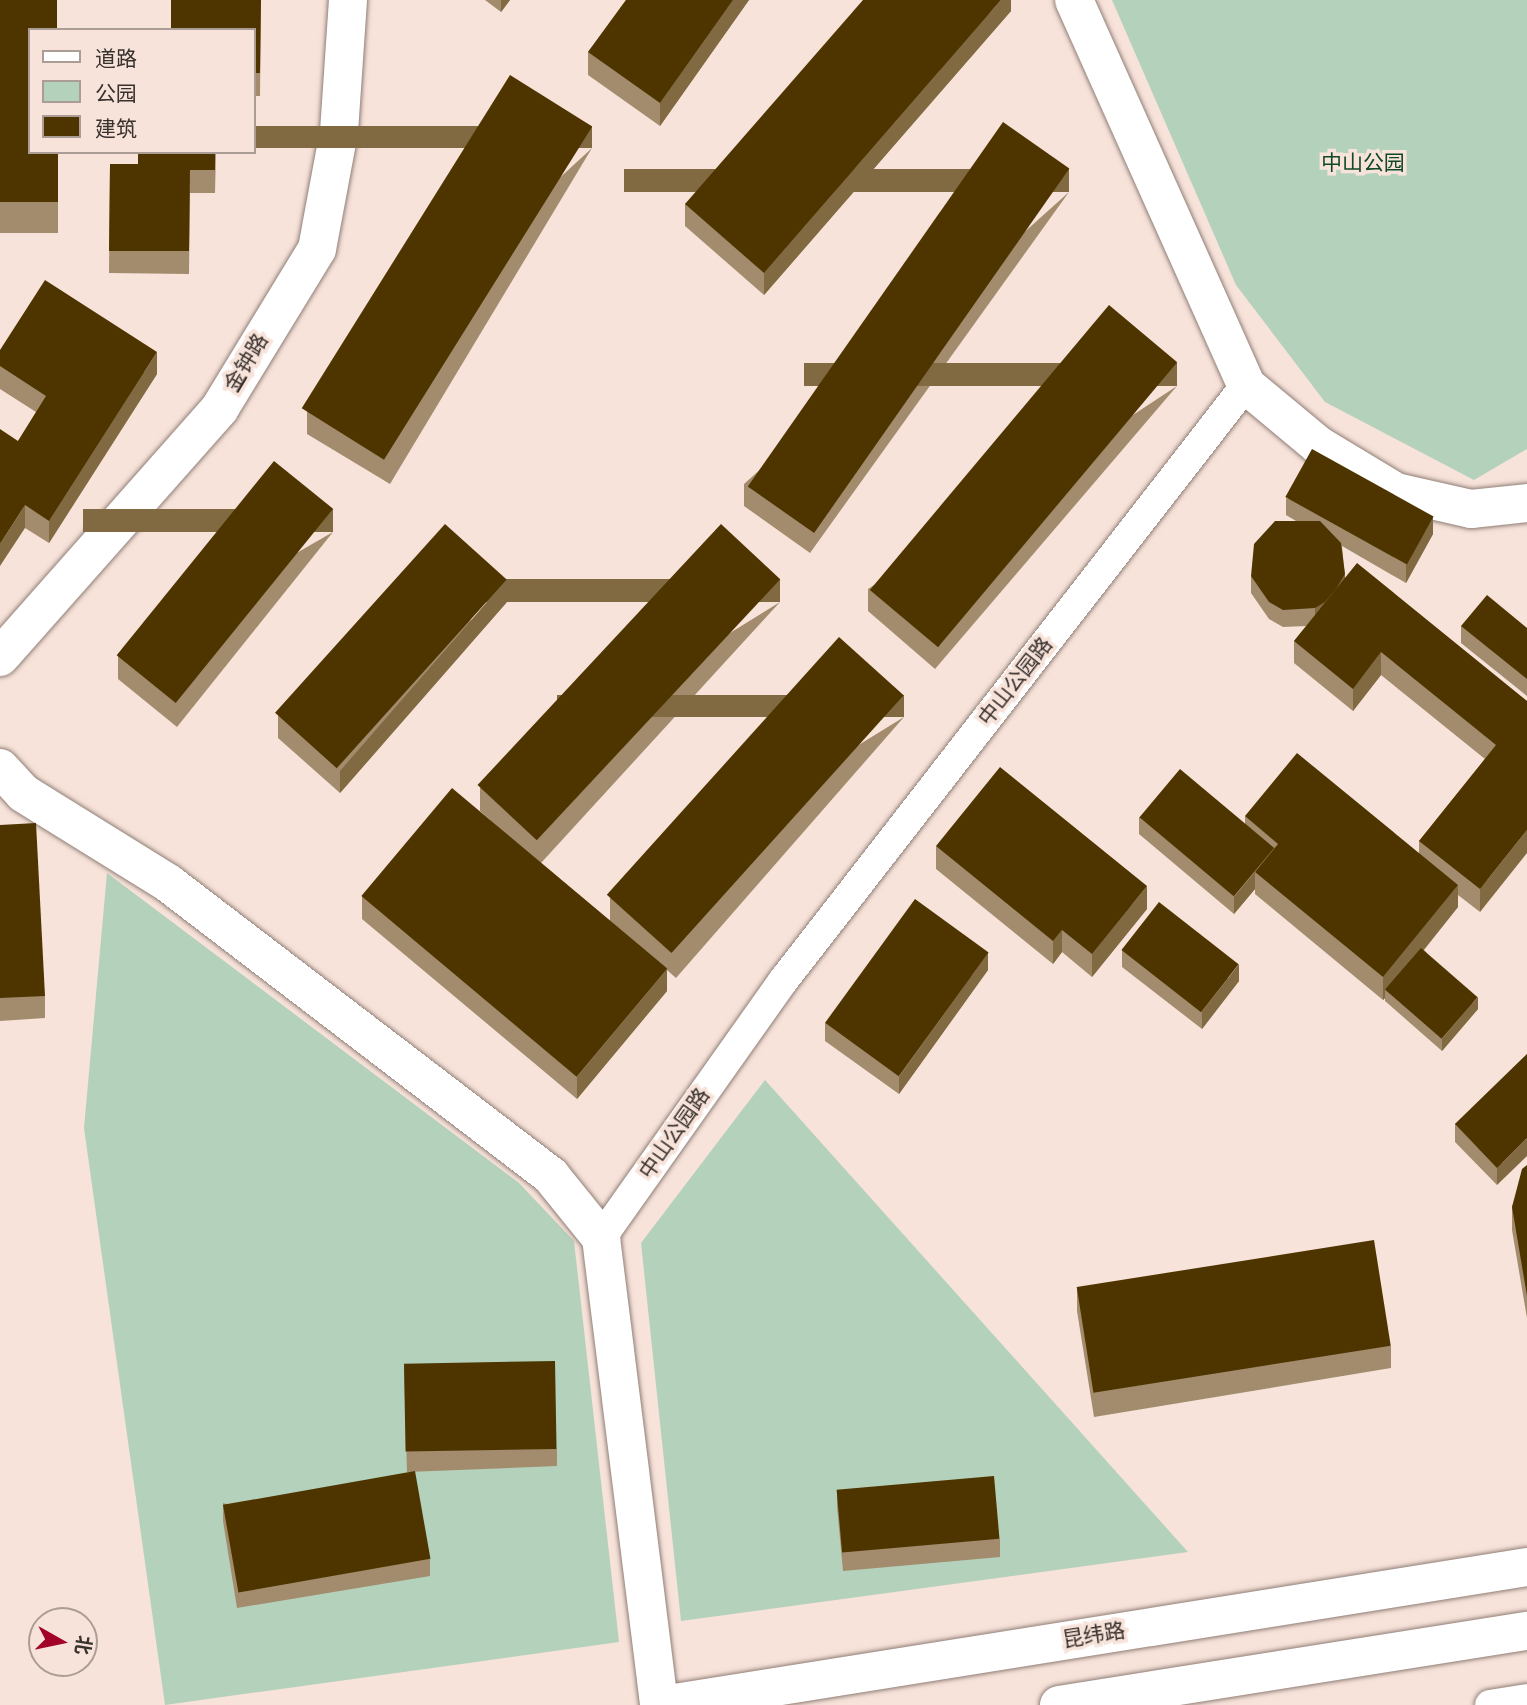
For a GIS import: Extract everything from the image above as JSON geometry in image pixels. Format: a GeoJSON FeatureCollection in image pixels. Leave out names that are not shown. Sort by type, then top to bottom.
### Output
{"type":"FeatureCollection","features":[{"type":"Feature","properties":{"kind":"street","name":"金钟路"},"geometry":{"type":"LineString","coordinates":[[0,657],[220,408],[317,249],[339,132],[348,0]]}},
{"type":"Feature","properties":{"kind":"street"},"geometry":{"type":"LineString","coordinates":[[1074,0],[1246,385],[1318,445],[1396,492],[1471,509],[1527,503]]}},
{"type":"Feature","properties":{"kind":"street","name":"中山公园路"},"geometry":{"type":"LineString","coordinates":[[601,1238],[783,981],[1246,385]]}},
{"type":"Feature","properties":{"kind":"street"},"geometry":{"type":"LineString","coordinates":[[0,768],[23,793],[168,883],[551,1176],[601,1238],[660,1705]]}},
{"type":"Feature","properties":{"kind":"street","name":"昆纬路"},"geometry":{"type":"LineString","coordinates":[[660,1705],[1527,1567]]}},
{"type":"Feature","properties":{"kind":"street"},"geometry":{"type":"LineString","coordinates":[[1059,1705],[1527,1630]]}},
{"type":"Feature","properties":{"kind":"street"},"geometry":{"type":"LineString","coordinates":[[1490,1705],[1527,1699]]}},
{"type":"Feature","properties":{"kind":"green space","name":"中山公园"},"geometry":{"type":"Polygon","coordinates":[[[1112,0],[1527,0],[1527,449],[1474,480],[1325,402],[1236,285],[1112,0]]]}},
{"type":"Feature","properties":{"kind":"green space"},"geometry":{"type":"Polygon","coordinates":[[[107,873],[519,1183],[574,1241],[619,1642],[165,1705],[84,1128],[107,873]]]}},
{"type":"Feature","properties":{"kind":"green space"},"geometry":{"type":"Polygon","coordinates":[[[765,1080],[1188,1552],[681,1621],[641,1243],[765,1080]]]}},
{"type":"Feature","properties":{"kind":"building"},"geometry":{"type":"Polygon","coordinates":[[[0,0],[57,0],[57,28],[28,28],[28,154],[58,154],[58,202],[0,202],[0,0]]]}},
{"type":"Feature","properties":{"kind":"building"},"geometry":{"type":"Polygon","coordinates":[[[171,0],[261,0],[260,73],[256,73],[256,28],[171,28],[171,0]]]}},
{"type":"Feature","properties":{"kind":"building"},"geometry":{"type":"Polygon","coordinates":[[[626,0],[733,0],[660,103],[588,52],[626,0]]]}},
{"type":"Feature","properties":{"kind":"building"},"geometry":{"type":"Polygon","coordinates":[[[863,0],[1001,0],[764,273],[685,204],[863,0]]]}},
{"type":"Feature","properties":{"kind":"building"},"geometry":{"type":"Polygon","coordinates":[[[510,75],[592,126],[384,460],[302,408],[510,75]]]}},
{"type":"Feature","properties":{"kind":"building"},"geometry":{"type":"Polygon","coordinates":[[[1003,122],[1069,168],[814,533],[748,487],[1003,122]]]}},
{"type":"Feature","properties":{"kind":"building"},"geometry":{"type":"Polygon","coordinates":[[[138,154],[215,154],[215,170],[190,170],[189,251],[109,251],[110,164],[138,164],[138,154]]]}},
{"type":"Feature","properties":{"kind":"building"},"geometry":{"type":"Polygon","coordinates":[[[45,280],[157,352],[49,521],[25,505],[0,544],[0,429],[18,441],[46,396],[0,366],[0,350],[45,280]]]}},
{"type":"Feature","properties":{"kind":"building"},"geometry":{"type":"Polygon","coordinates":[[[1109,305],[1177,362],[938,647],[870,590],[1109,305]]]}},
{"type":"Feature","properties":{"kind":"building"},"geometry":{"type":"Polygon","coordinates":[[[1312,449],[1434,516],[1407,564],[1285,497],[1312,449]]]}},
{"type":"Feature","properties":{"kind":"building"},"geometry":{"type":"Polygon","coordinates":[[[274,461],[333,509],[176,703],[117,655],[274,461]]]}},
{"type":"Feature","properties":{"kind":"building"},"geometry":{"type":"Polygon","coordinates":[[[1275,521],[1320,521],[1341,543],[1345,574],[1325,602],[1315,608],[1283,610],[1269,602],[1251,576],[1254,544],[1275,521]]]}},
{"type":"Feature","properties":{"kind":"building"},"geometry":{"type":"Polygon","coordinates":[[[445,524],[507,580],[337,768],[275,713],[445,524]]]}},
{"type":"Feature","properties":{"kind":"building"},"geometry":{"type":"Polygon","coordinates":[[[721,524],[780,579],[537,840],[478,785],[721,524]]]}},
{"type":"Feature","properties":{"kind":"building"},"geometry":{"type":"Polygon","coordinates":[[[1357,563],[1527,701],[1527,830],[1480,889],[1419,841],[1496,745],[1381,652],[1353,689],[1294,641],[1357,563]]]}},
{"type":"Feature","properties":{"kind":"building"},"geometry":{"type":"Polygon","coordinates":[[[1487,595],[1527,628],[1527,679],[1461,626],[1487,595]]]}},
{"type":"Feature","properties":{"kind":"building"},"geometry":{"type":"Polygon","coordinates":[[[839,637],[904,695],[671,953],[607,895],[839,637]]]}},
{"type":"Feature","properties":{"kind":"building"},"geometry":{"type":"Polygon","coordinates":[[[1297,753],[1458,885],[1383,977],[1255,872],[1278,844],[1245,816],[1297,753]]]}},
{"type":"Feature","properties":{"kind":"building"},"geometry":{"type":"Polygon","coordinates":[[[1000,767],[1147,886],[1092,954],[1062,930],[1053,941],[936,846],[1000,767]]]}},
{"type":"Feature","properties":{"kind":"building"},"geometry":{"type":"Polygon","coordinates":[[[1180,769],[1274,848],[1234,896],[1140,817],[1180,769]]]}},
{"type":"Feature","properties":{"kind":"building"},"geometry":{"type":"Polygon","coordinates":[[[452,788],[667,969],[577,1077],[361,896],[452,788]]]}},
{"type":"Feature","properties":{"kind":"building"},"geometry":{"type":"Polygon","coordinates":[[[36,823],[45,996],[0,998],[0,825],[36,823]]]}},
{"type":"Feature","properties":{"kind":"building"},"geometry":{"type":"Polygon","coordinates":[[[915,899],[989,952],[899,1076],[825,1023],[915,899]]]}},
{"type":"Feature","properties":{"kind":"building"},"geometry":{"type":"Polygon","coordinates":[[[1159,902],[1239,964],[1201,1012],[1121,950],[1159,902]]]}},
{"type":"Feature","properties":{"kind":"building"},"geometry":{"type":"Polygon","coordinates":[[[1421,948],[1478,997],[1442,1039],[1385,990],[1421,948]]]}},
{"type":"Feature","properties":{"kind":"building"},"geometry":{"type":"Polygon","coordinates":[[[1527,1054],[1527,1138],[1497,1168],[1455,1124],[1527,1054]]]}},
{"type":"Feature","properties":{"kind":"building"},"geometry":{"type":"Polygon","coordinates":[[[1527,1165],[1527,1296],[1512,1207],[1522,1169],[1527,1165]]]}},
{"type":"Feature","properties":{"kind":"building"},"geometry":{"type":"Polygon","coordinates":[[[1374,1240],[1391,1346],[1093,1393],[1077,1287],[1374,1240]]]}},
{"type":"Feature","properties":{"kind":"building"},"geometry":{"type":"Polygon","coordinates":[[[555,1361],[557,1449],[406,1452],[404,1364],[555,1361]]]}},
{"type":"Feature","properties":{"kind":"building"},"geometry":{"type":"Polygon","coordinates":[[[415,1471],[430,1559],[238,1593],[223,1505],[415,1471]]]}},
{"type":"Feature","properties":{"kind":"building"},"geometry":{"type":"Polygon","coordinates":[[[994,1476],[999,1539],[842,1553],[837,1490],[994,1476]]]}}]}
